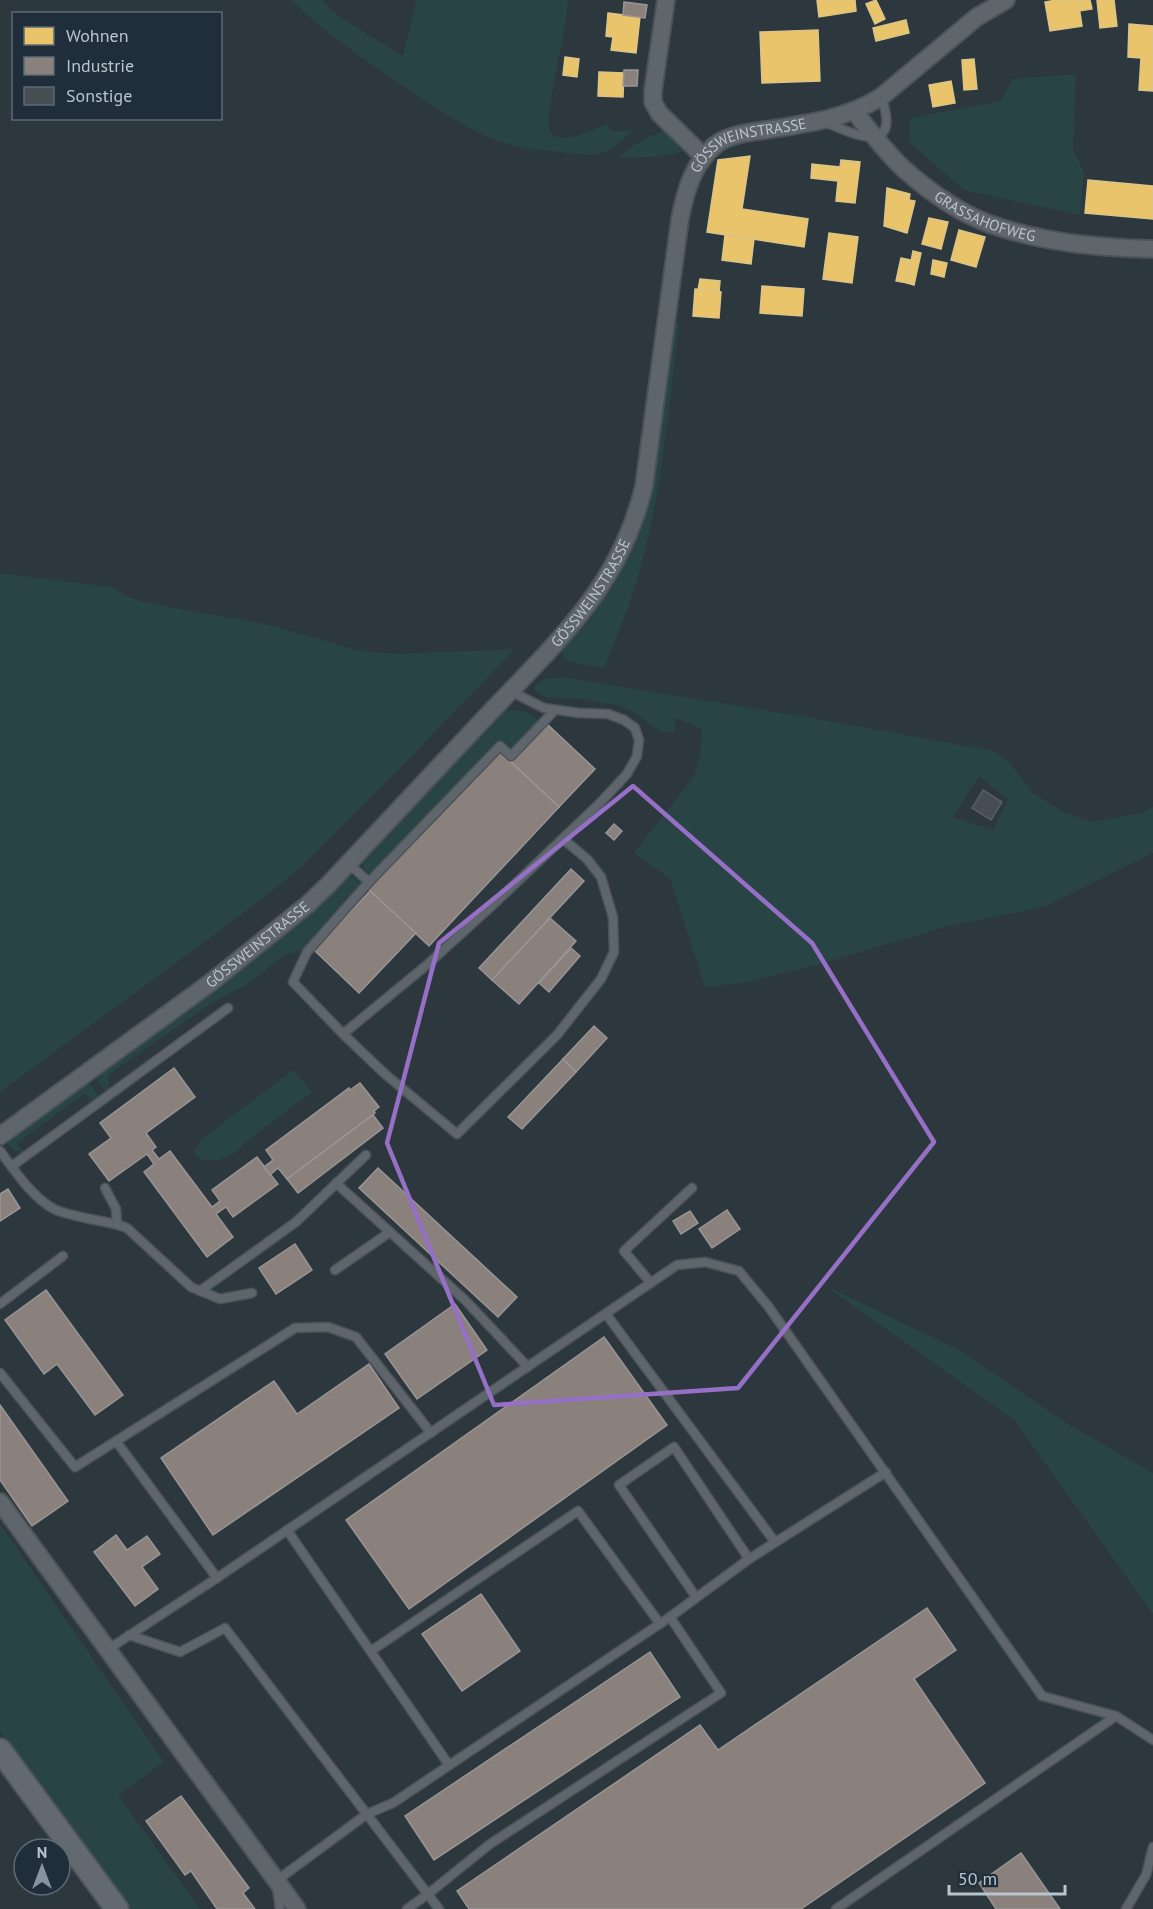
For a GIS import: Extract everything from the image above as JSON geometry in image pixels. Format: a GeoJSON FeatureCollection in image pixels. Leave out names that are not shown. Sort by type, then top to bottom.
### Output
{"type":"FeatureCollection","features":[{"type":"Feature","properties":{"kind":"main road"},"geometry":{"type":"LineString","coordinates":[[0,1750],[117,1909]]}},
{"type":"Feature","properties":{"kind":"street"},"geometry":{"type":"LineString","coordinates":[[666,0],[653,92],[654,102],[659,113],[704,157]]}},
{"type":"Feature","properties":{"kind":"street","name":"GÖSSWEINSTRASSE"},"geometry":{"type":"LineString","coordinates":[[0,1136],[210,983],[307,905],[349,864],[554,646],[582,613],[612,569],[633,522],[644,486],[680,219],[690,181],[704,157],[717,144],[737,135],[824,121],[855,111],[881,97],[977,17],[985,6],[1006,0]]}},
{"type":"Feature","properties":{"kind":"street","name":"GRASSAHOFWEG"},"geometry":{"type":"LineString","coordinates":[[855,111],[903,168],[924,186],[958,209],[990,224],[1038,237],[1087,245],[1153,249]]}},
{"type":"Feature","properties":{"kind":"street"},"geometry":{"type":"LineString","coordinates":[[0,1502],[297,1909]]}},
{"type":"Feature","properties":{"kind":"lane"},"geometry":{"type":"LineString","coordinates":[[824,121],[851,134],[864,137],[875,136],[886,127],[886,114],[881,97]]}},
{"type":"Feature","properties":{"kind":"lane"},"geometry":{"type":"LineString","coordinates":[[343,1034],[428,964],[599,804],[627,774],[637,756],[639,740],[635,728],[624,720],[609,714],[555,710],[535,704],[510,691]]}},
{"type":"Feature","properties":{"kind":"lane"},"geometry":{"type":"LineString","coordinates":[[555,710],[511,756],[500,746],[369,882],[307,952],[293,982],[385,1074],[457,1134],[557,1035],[601,979],[614,952],[613,917],[601,877],[587,859],[563,838]]}},
{"type":"Feature","properties":{"kind":"lane"},"geometry":{"type":"LineString","coordinates":[[349,864],[369,882]]}},
{"type":"Feature","properties":{"kind":"lane"},"geometry":{"type":"LineString","coordinates":[[12,1166],[228,1008]]}},
{"type":"Feature","properties":{"kind":"lane"},"geometry":{"type":"LineString","coordinates":[[0,1151],[44,1202],[56,1210],[127,1228],[191,1287],[220,1299],[252,1293]]}},
{"type":"Feature","properties":{"kind":"lane"},"geometry":{"type":"LineString","coordinates":[[200,1291],[296,1222],[366,1155]]}},
{"type":"Feature","properties":{"kind":"lane"},"geometry":{"type":"LineString","coordinates":[[336,1183],[465,1300],[528,1367]]}},
{"type":"Feature","properties":{"kind":"lane"},"geometry":{"type":"LineString","coordinates":[[105,1188],[117,1209],[117,1224]]}},
{"type":"Feature","properties":{"kind":"lane"},"geometry":{"type":"LineString","coordinates":[[651,1283],[624,1251],[692,1188]]}},
{"type":"Feature","properties":{"kind":"lane"},"geometry":{"type":"LineString","coordinates":[[335,1269],[390,1232]]}},
{"type":"Feature","properties":{"kind":"lane"},"geometry":{"type":"LineString","coordinates":[[0,1304],[63,1256]]}},
{"type":"Feature","properties":{"kind":"lane"},"geometry":{"type":"LineString","coordinates":[[107,1650],[217,1578],[677,1265],[705,1262],[740,1270],[768,1306],[1042,1696],[1116,1716],[1153,1740]]}},
{"type":"Feature","properties":{"kind":"lane"},"geometry":{"type":"LineString","coordinates":[[606,1314],[775,1542]]}},
{"type":"Feature","properties":{"kind":"lane"},"geometry":{"type":"LineString","coordinates":[[0,1373],[75,1467],[295,1328],[328,1327],[356,1337],[431,1433]]}},
{"type":"Feature","properties":{"kind":"lane"},"geometry":{"type":"LineString","coordinates":[[117,1441],[217,1578]]}},
{"type":"Feature","properties":{"kind":"lane"},"geometry":{"type":"LineString","coordinates":[[696,1597],[619,1485],[674,1447],[749,1559]]}},
{"type":"Feature","properties":{"kind":"lane"},"geometry":{"type":"LineString","coordinates":[[280,1909],[276,1881],[367,1814],[393,1803],[660,1624],[749,1559],[886,1472]]}},
{"type":"Feature","properties":{"kind":"lane"},"geometry":{"type":"LineString","coordinates":[[371,1651],[578,1511],[660,1624]]}},
{"type":"Feature","properties":{"kind":"lane"},"geometry":{"type":"LineString","coordinates":[[287,1530],[449,1765]]}},
{"type":"Feature","properties":{"kind":"lane"},"geometry":{"type":"LineString","coordinates":[[407,1909],[490,1844],[721,1693],[670,1617]]}},
{"type":"Feature","properties":{"kind":"lane"},"geometry":{"type":"LineString","coordinates":[[129,1635],[180,1652],[225,1628],[439,1909]]}},
{"type":"Feature","properties":{"kind":"lane"},"geometry":{"type":"LineString","coordinates":[[836,1909],[1116,1716]]}},
{"type":"Feature","properties":{"kind":"lane"},"geometry":{"type":"LineString","coordinates":[[1126,1909],[1146,1875],[1153,1847]]}},
{"type":"Feature","properties":{"kind":"highlighted area"},"geometry":{"type":"Polygon","coordinates":[[[633,786],[812,943],[934,1142],[738,1388],[494,1405],[387,1143],[439,943],[633,786]]]}},
{"type":"Feature","properties":{"kind":"green space"},"geometry":{"type":"Polygon","coordinates":[[[291,0],[321,0],[340,17],[403,56],[416,0],[568,0],[549,116],[551,133],[556,137],[570,137],[608,124],[612,131],[633,131],[608,150],[594,155],[517,146],[480,134],[383,72],[336,38],[291,0]]]}},
{"type":"Feature","properties":{"kind":"green space"},"geometry":{"type":"Polygon","coordinates":[[[1076,74],[1073,149],[1084,172],[1080,215],[964,190],[910,143],[910,118],[1001,101],[1013,79],[1076,74]]]}},
{"type":"Feature","properties":{"kind":"green space"},"geometry":{"type":"Polygon","coordinates":[[[666,131],[682,152],[655,157],[618,158],[640,141],[666,131]]]}},
{"type":"Feature","properties":{"kind":"green space"},"geometry":{"type":"Polygon","coordinates":[[[673,323],[679,323],[664,449],[654,511],[639,573],[604,668],[579,664],[564,659],[562,651],[590,619],[616,581],[641,527],[647,501],[673,323]]]}},
{"type":"Feature","properties":{"kind":"green space"},"geometry":{"type":"Polygon","coordinates":[[[0,573],[112,587],[143,602],[270,625],[361,651],[395,654],[515,649],[302,866],[210,938],[0,1092],[0,573]]]}},
{"type":"Feature","properties":{"kind":"green space"},"geometry":{"type":"Polygon","coordinates":[[[561,677],[813,718],[994,751],[1008,761],[1033,793],[1065,813],[1093,822],[1141,813],[1153,807],[1153,853],[1044,907],[945,927],[814,966],[741,983],[705,987],[670,879],[634,853],[694,776],[700,755],[702,729],[676,718],[674,733],[661,732],[633,712],[616,705],[579,699],[545,697],[535,690],[534,687],[539,682],[561,677]],[[979,776],[953,817],[993,830],[1008,799],[979,776]]]}},
{"type":"Feature","properties":{"kind":"green space"},"geometry":{"type":"Polygon","coordinates":[[[509,710],[528,712],[539,721],[513,748],[499,741],[370,876],[360,860],[502,712],[509,710]]]}},
{"type":"Feature","properties":{"kind":"green space"},"geometry":{"type":"Polygon","coordinates":[[[348,873],[362,885],[302,951],[286,954],[248,984],[210,1004],[108,1075],[109,1089],[105,1091],[93,1075],[348,873]]]}},
{"type":"Feature","properties":{"kind":"green space"},"geometry":{"type":"Polygon","coordinates":[[[293,1070],[312,1092],[247,1141],[235,1153],[218,1160],[201,1160],[193,1152],[202,1139],[293,1070]]]}},
{"type":"Feature","properties":{"kind":"green space"},"geometry":{"type":"Polygon","coordinates":[[[87,1080],[99,1097],[91,1103],[84,1094],[17,1143],[23,1152],[14,1151],[8,1144],[8,1140],[87,1080]]]}},
{"type":"Feature","properties":{"kind":"green space"},"geometry":{"type":"Polygon","coordinates":[[[824,1285],[959,1350],[1068,1424],[1153,1473],[1153,1614],[1014,1420],[824,1285]]]}},
{"type":"Feature","properties":{"kind":"green space"},"geometry":{"type":"Polygon","coordinates":[[[0,1524],[164,1762],[118,1795],[200,1909],[131,1909],[0,1732],[0,1524]]]}},
{"type":"Feature","properties":{"kind":"building: Wohnen"},"geometry":{"type":"Polygon","coordinates":[[[817,0],[855,0],[856,11],[819,17],[817,0]]]}},
{"type":"Feature","properties":{"kind":"building: Wohnen"},"geometry":{"type":"Polygon","coordinates":[[[876,0],[885,19],[875,24],[866,4],[876,0]]]}},
{"type":"Feature","properties":{"kind":"building: Wohnen"},"geometry":{"type":"Polygon","coordinates":[[[1078,0],[1082,26],[1050,31],[1045,2],[1078,0]]]}},
{"type":"Feature","properties":{"kind":"building: Wohnen"},"geometry":{"type":"Polygon","coordinates":[[[1078,0],[1090,0],[1092,9],[1079,11],[1078,0]]]}},
{"type":"Feature","properties":{"kind":"building: Wohnen"},"geometry":{"type":"Polygon","coordinates":[[[1097,0],[1114,0],[1117,26],[1100,28],[1097,0]]]}},
{"type":"Feature","properties":{"kind":"building: Wohnen"},"geometry":{"type":"Polygon","coordinates":[[[608,13],[640,17],[636,53],[611,50],[613,37],[606,36],[608,13]]]}},
{"type":"Feature","properties":{"kind":"building: Wohnen"},"geometry":{"type":"Polygon","coordinates":[[[906,20],[909,33],[876,41],[873,28],[906,20]]]}},
{"type":"Feature","properties":{"kind":"building: Wohnen"},"geometry":{"type":"Polygon","coordinates":[[[1129,24],[1153,26],[1153,91],[1139,90],[1141,58],[1128,57],[1129,24]]]}},
{"type":"Feature","properties":{"kind":"building: Wohnen"},"geometry":{"type":"Polygon","coordinates":[[[818,30],[820,81],[762,83],[760,32],[818,30]]]}},
{"type":"Feature","properties":{"kind":"building: Wohnen"},"geometry":{"type":"Polygon","coordinates":[[[565,57],[579,59],[577,77],[563,75],[565,57]]]}},
{"type":"Feature","properties":{"kind":"building: Wohnen"},"geometry":{"type":"Polygon","coordinates":[[[974,59],[977,89],[964,90],[962,60],[974,59]]]}},
{"type":"Feature","properties":{"kind":"building: Wohnen"},"geometry":{"type":"Polygon","coordinates":[[[599,72],[624,73],[623,97],[598,96],[599,72]]]}},
{"type":"Feature","properties":{"kind":"building: Wohnen"},"geometry":{"type":"Polygon","coordinates":[[[951,81],[955,103],[933,107],[929,85],[951,81]]]}},
{"type":"Feature","properties":{"kind":"building: Wohnen"},"geometry":{"type":"Polygon","coordinates":[[[750,156],[742,209],[808,219],[804,247],[707,232],[718,160],[750,156]]]}},
{"type":"Feature","properties":{"kind":"building: Wohnen"},"geometry":{"type":"Polygon","coordinates":[[[841,160],[860,162],[855,203],[836,201],[838,181],[811,178],[812,164],[840,167],[841,160]]]}},
{"type":"Feature","properties":{"kind":"building: Wohnen"},"geometry":{"type":"Polygon","coordinates":[[[1088,180],[1153,186],[1153,219],[1085,213],[1088,180]]]}},
{"type":"Feature","properties":{"kind":"building: Wohnen"},"geometry":{"type":"Polygon","coordinates":[[[887,188],[910,194],[909,200],[915,201],[907,233],[884,226],[887,188]]]}},
{"type":"Feature","properties":{"kind":"building: Wohnen"},"geometry":{"type":"Polygon","coordinates":[[[929,218],[948,222],[941,249],[922,244],[929,218]]]}},
{"type":"Feature","properties":{"kind":"building: Wohnen"},"geometry":{"type":"Polygon","coordinates":[[[959,230],[985,237],[976,267],[951,260],[959,230]]]}},
{"type":"Feature","properties":{"kind":"building: Wohnen"},"geometry":{"type":"Polygon","coordinates":[[[829,233],[858,237],[852,283],[823,279],[829,233]]]}},
{"type":"Feature","properties":{"kind":"building: Wohnen"},"geometry":{"type":"Polygon","coordinates":[[[725,235],[754,239],[751,264],[722,260],[725,235]]]}},
{"type":"Feature","properties":{"kind":"building: Wohnen"},"geometry":{"type":"Polygon","coordinates":[[[913,251],[921,253],[914,285],[907,283],[913,251]]]}},
{"type":"Feature","properties":{"kind":"building: Wohnen"},"geometry":{"type":"Polygon","coordinates":[[[901,258],[911,260],[907,283],[896,281],[901,258]]]}},
{"type":"Feature","properties":{"kind":"building: Wohnen"},"geometry":{"type":"Polygon","coordinates":[[[933,260],[947,263],[944,277],[931,274],[933,260]]]}},
{"type":"Feature","properties":{"kind":"building: Wohnen"},"geometry":{"type":"Polygon","coordinates":[[[700,279],[720,281],[719,292],[698,290],[700,279]]]}},
{"type":"Feature","properties":{"kind":"building: Wohnen"},"geometry":{"type":"Polygon","coordinates":[[[762,286],[804,289],[802,316],[760,313],[762,286]]]}},
{"type":"Feature","properties":{"kind":"building: Wohnen"},"geometry":{"type":"Polygon","coordinates":[[[695,289],[721,292],[719,318],[693,316],[695,289]]]}},
{"type":"Feature","properties":{"kind":"building: Industrie"},"geometry":{"type":"Polygon","coordinates":[[[624,2],[647,5],[645,18],[623,15],[624,2]]]}},
{"type":"Feature","properties":{"kind":"building: Industrie"},"geometry":{"type":"Polygon","coordinates":[[[624,70],[638,70],[637,86],[623,86],[624,70]]]}},
{"type":"Feature","properties":{"kind":"building: Industrie"},"geometry":{"type":"Polygon","coordinates":[[[546,723],[595,769],[559,807],[510,761],[546,723]]]}},
{"type":"Feature","properties":{"kind":"building: Industrie"},"geometry":{"type":"Polygon","coordinates":[[[498,750],[559,807],[429,946],[368,889],[498,750]]]}},
{"type":"Feature","properties":{"kind":"building: Industrie"},"geometry":{"type":"Polygon","coordinates":[[[614,824],[622,831],[614,840],[606,833],[614,824]]]}},
{"type":"Feature","properties":{"kind":"building: Industrie"},"geometry":{"type":"Polygon","coordinates":[[[571,869],[584,881],[492,980],[479,968],[571,869]]]}},
{"type":"Feature","properties":{"kind":"building: Industrie"},"geometry":{"type":"Polygon","coordinates":[[[370,891],[416,933],[359,993],[314,950],[370,891]]]}},
{"type":"Feature","properties":{"kind":"building: Industrie"},"geometry":{"type":"Polygon","coordinates":[[[550,918],[576,941],[519,1004],[492,980],[550,918]]]}},
{"type":"Feature","properties":{"kind":"building: Industrie"},"geometry":{"type":"Polygon","coordinates":[[[571,948],[580,956],[549,992],[539,983],[571,948]]]}},
{"type":"Feature","properties":{"kind":"building: Industrie"},"geometry":{"type":"Polygon","coordinates":[[[594,1026],[607,1038],[576,1072],[563,1059],[594,1026]]]}},
{"type":"Feature","properties":{"kind":"building: Industrie"},"geometry":{"type":"Polygon","coordinates":[[[563,1059],[576,1072],[522,1129],[508,1117],[563,1059]]]}},
{"type":"Feature","properties":{"kind":"building: Industrie"},"geometry":{"type":"Polygon","coordinates":[[[174,1068],[195,1097],[146,1133],[156,1147],[152,1150],[159,1159],[170,1151],[212,1207],[220,1201],[212,1190],[257,1157],[278,1184],[233,1217],[226,1207],[216,1214],[233,1237],[207,1257],[144,1172],[154,1164],[147,1154],[109,1181],[89,1154],[111,1138],[100,1123],[174,1068]]]}},
{"type":"Feature","properties":{"kind":"building: Industrie"},"geometry":{"type":"Polygon","coordinates":[[[360,1083],[379,1107],[374,1111],[375,1113],[287,1179],[278,1168],[270,1175],[264,1167],[273,1160],[266,1150],[349,1088],[350,1090],[360,1083]]]}},
{"type":"Feature","properties":{"kind":"building: Industrie"},"geometry":{"type":"Polygon","coordinates":[[[373,1115],[383,1128],[298,1193],[287,1179],[373,1115]]]}},
{"type":"Feature","properties":{"kind":"building: Industrie"},"geometry":{"type":"Polygon","coordinates":[[[378,1168],[517,1297],[498,1317],[359,1188],[378,1168]]]}},
{"type":"Feature","properties":{"kind":"building: Industrie"},"geometry":{"type":"Polygon","coordinates":[[[8,1189],[20,1208],[0,1221],[0,1194],[8,1189]]]}},
{"type":"Feature","properties":{"kind":"building: Industrie"},"geometry":{"type":"Polygon","coordinates":[[[727,1210],[740,1229],[712,1248],[699,1229],[727,1210]]]}},
{"type":"Feature","properties":{"kind":"building: Industrie"},"geometry":{"type":"Polygon","coordinates":[[[690,1211],[698,1223],[681,1234],[673,1221],[690,1211]]]}},
{"type":"Feature","properties":{"kind":"building: Industrie"},"geometry":{"type":"Polygon","coordinates":[[[295,1244],[312,1270],[276,1294],[259,1268],[295,1244]]]}},
{"type":"Feature","properties":{"kind":"building: Industrie"},"geometry":{"type":"Polygon","coordinates":[[[46,1290],[123,1395],[95,1415],[57,1364],[44,1374],[5,1320],[46,1290]]]}},
{"type":"Feature","properties":{"kind":"building: Industrie"},"geometry":{"type":"Polygon","coordinates":[[[455,1304],[487,1350],[417,1399],[385,1354],[455,1304]]]}},
{"type":"Feature","properties":{"kind":"building: Industrie"},"geometry":{"type":"Polygon","coordinates":[[[604,1337],[667,1425],[409,1609],[346,1520],[604,1337]]]}},
{"type":"Feature","properties":{"kind":"building: Industrie"},"geometry":{"type":"Polygon","coordinates":[[[369,1364],[399,1408],[213,1535],[161,1458],[274,1381],[297,1414],[369,1364]]]}},
{"type":"Feature","properties":{"kind":"building: Industrie"},"geometry":{"type":"Polygon","coordinates":[[[0,1405],[68,1501],[32,1526],[0,1480],[0,1405]]]}},
{"type":"Feature","properties":{"kind":"building: Industrie"},"geometry":{"type":"Polygon","coordinates":[[[116,1535],[127,1550],[147,1536],[160,1554],[142,1567],[158,1589],[135,1606],[94,1552],[116,1535]]]}},
{"type":"Feature","properties":{"kind":"building: Industrie"},"geometry":{"type":"Polygon","coordinates":[[[481,1594],[520,1651],[462,1691],[422,1634],[481,1594]]]}},
{"type":"Feature","properties":{"kind":"building: Industrie"},"geometry":{"type":"Polygon","coordinates":[[[927,1608],[956,1650],[914,1679],[985,1783],[801,1909],[469,1909],[457,1891],[700,1725],[718,1750],[927,1608]]]}},
{"type":"Feature","properties":{"kind":"building: Industrie"},"geometry":{"type":"Polygon","coordinates":[[[650,1652],[680,1697],[434,1860],[405,1816],[650,1652]]]}},
{"type":"Feature","properties":{"kind":"building: Industrie"},"geometry":{"type":"Polygon","coordinates":[[[181,1796],[249,1888],[243,1893],[255,1909],[217,1909],[191,1871],[185,1875],[146,1821],[181,1796]]]}},
{"type":"Feature","properties":{"kind":"building: Industrie"},"geometry":{"type":"Polygon","coordinates":[[[1021,1853],[1060,1909],[996,1909],[979,1883],[1021,1853]]]}},
{"type":"Feature","properties":{"kind":"building: Sonstige"},"geometry":{"type":"Polygon","coordinates":[[[983,790],[1002,802],[991,820],[972,808],[983,790]]]}}]}
